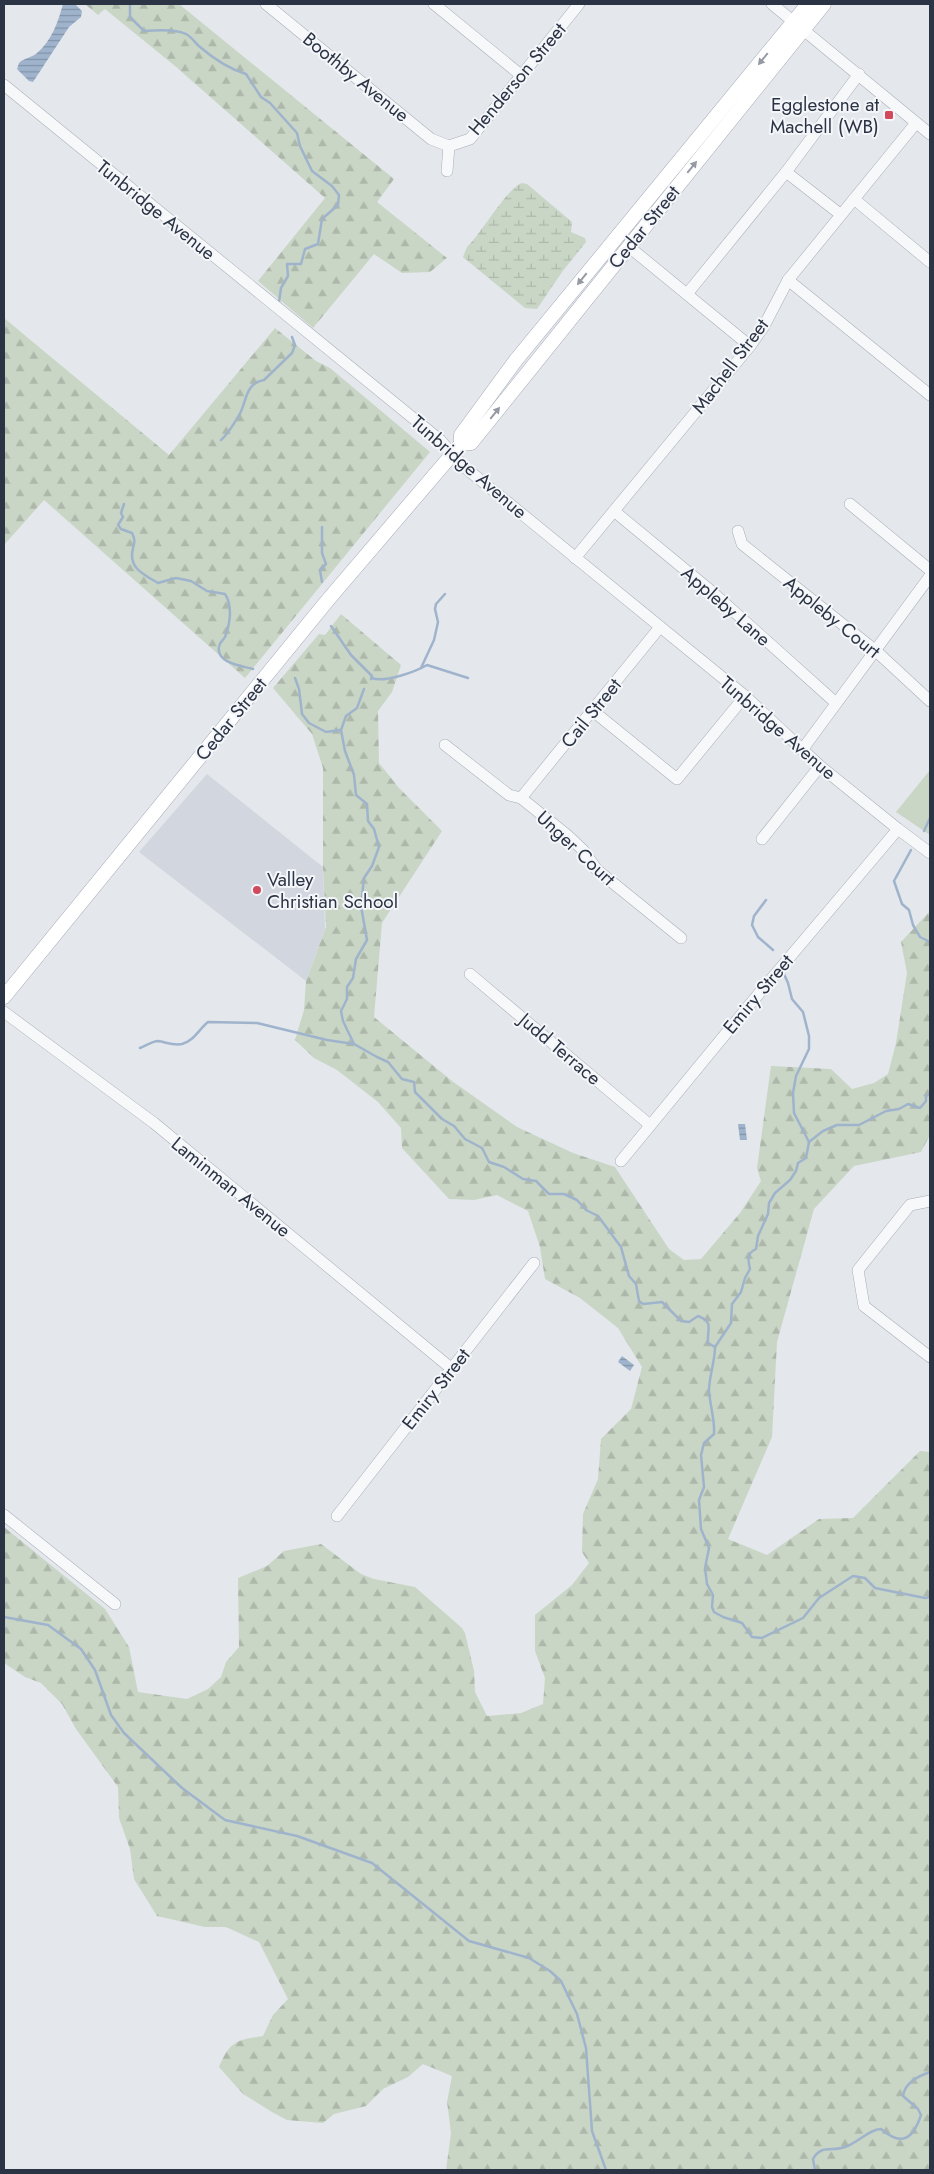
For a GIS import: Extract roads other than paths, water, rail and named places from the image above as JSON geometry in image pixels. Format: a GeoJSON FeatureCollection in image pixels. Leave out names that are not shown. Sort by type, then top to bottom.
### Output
{"type":"FeatureCollection","features":[{"type":"Feature","properties":{"kind":"main road","name":"Cedar Street"},"geometry":{"type":"LineString","coordinates":[[457,449],[471,443],[628,246],[799,25],[808,4]]}},
{"type":"Feature","properties":{"kind":"main road","name":"Cedar Street"},"geometry":{"type":"LineString","coordinates":[[4,997],[327,601],[457,449],[461,435],[516,360],[799,25],[824,4]]}},
{"type":"Feature","properties":{"kind":"street","name":"Boothby Avenue"},"geometry":{"type":"LineString","coordinates":[[266,4],[432,139],[449,146]]}},
{"type":"Feature","properties":{"kind":"street"},"geometry":{"type":"LineString","coordinates":[[434,4],[522,76]]}},
{"type":"Feature","properties":{"kind":"street","name":"Henderson Street"},"geometry":{"type":"LineString","coordinates":[[449,146],[470,139],[579,4]]}},
{"type":"Feature","properties":{"kind":"street"},"geometry":{"type":"LineString","coordinates":[[772,4],[930,134]]}},
{"type":"Feature","properties":{"kind":"street"},"geometry":{"type":"LineString","coordinates":[[687,294],[786,172],[859,74]]}},
{"type":"Feature","properties":{"kind":"street","name":"Tunbridge Avenue"},"geometry":{"type":"LineString","coordinates":[[4,85],[440,440],[457,449],[462,466],[745,696],[820,766],[930,853]]}},
{"type":"Feature","properties":{"kind":"street","name":"Machell Street"},"geometry":{"type":"LineString","coordinates":[[575,558],[750,346],[764,326],[788,280],[916,123]]}},
{"type":"Feature","properties":{"kind":"street"},"geometry":{"type":"LineString","coordinates":[[447,171],[449,146]]}},
{"type":"Feature","properties":{"kind":"street"},"geometry":{"type":"LineString","coordinates":[[786,172],[840,214]]}},
{"type":"Feature","properties":{"kind":"street"},"geometry":{"type":"LineString","coordinates":[[854,199],[930,262]]}},
{"type":"Feature","properties":{"kind":"street"},"geometry":{"type":"LineString","coordinates":[[628,246],[750,346]]}},
{"type":"Feature","properties":{"kind":"street"},"geometry":{"type":"LineString","coordinates":[[788,280],[930,395]]}},
{"type":"Feature","properties":{"kind":"street"},"geometry":{"type":"LineString","coordinates":[[850,504],[930,570]]}},
{"type":"Feature","properties":{"kind":"street","name":"Appleby Lane"},"geometry":{"type":"LineString","coordinates":[[614,511],[711,592],[836,702]]}},
{"type":"Feature","properties":{"kind":"street","name":"Appleby Court"},"geometry":{"type":"LineString","coordinates":[[738,531],[742,544],[876,651],[930,701]]}},
{"type":"Feature","properties":{"kind":"street"},"geometry":{"type":"LineString","coordinates":[[802,750],[930,576]]}},
{"type":"Feature","properties":{"kind":"street","name":"Cail Street"},"geometry":{"type":"LineString","coordinates":[[521,798],[660,627]]}},
{"type":"Feature","properties":{"kind":"street"},"geometry":{"type":"LineString","coordinates":[[593,711],[677,779],[745,696]]}},
{"type":"Feature","properties":{"kind":"street","name":"Unger Court"},"geometry":{"type":"LineString","coordinates":[[445,745],[509,795],[521,798],[567,835],[583,850],[597,870],[681,938]]}},
{"type":"Feature","properties":{"kind":"street"},"geometry":{"type":"LineString","coordinates":[[762,839],[820,766]]}},
{"type":"Feature","properties":{"kind":"street","name":"Emiry Street"},"geometry":{"type":"LineString","coordinates":[[621,1161],[898,829]]}},
{"type":"Feature","properties":{"kind":"street","name":"Judd Terrace"},"geometry":{"type":"LineString","coordinates":[[470,974],[650,1125]]}},
{"type":"Feature","properties":{"kind":"street","name":"Laminman Avenue"},"geometry":{"type":"LineString","coordinates":[[4,1012],[154,1124],[452,1369]]}},
{"type":"Feature","properties":{"kind":"street"},"geometry":{"type":"LineString","coordinates":[[930,1201],[910,1205],[858,1270],[864,1306],[930,1357]]}},
{"type":"Feature","properties":{"kind":"street","name":"Emiry Street"},"geometry":{"type":"LineString","coordinates":[[337,1516],[534,1263]]}},
{"type":"Feature","properties":{"kind":"street"},"geometry":{"type":"LineString","coordinates":[[4,1515],[115,1604]]}},
{"type":"Feature","properties":{"kind":"water"},"geometry":{"type":"Polygon","coordinates":[[[63,4],[75,4],[82,11],[81,17],[69,27],[33,82],[29,81],[17,69],[19,63],[37,53],[47,42],[57,24],[63,4]]]}},
{"type":"Feature","properties":{"kind":"water"},"geometry":{"type":"Polygon","coordinates":[[[738,1124],[745,1124],[747,1140],[740,1140],[738,1124]]]}},
{"type":"Feature","properties":{"kind":"water"},"geometry":{"type":"Polygon","coordinates":[[[622,1356],[634,1365],[630,1371],[618,1362],[622,1356]]]}},
{"type":"Feature","properties":{"kind":"waterway"},"geometry":{"type":"LineString","coordinates":[[130,4],[130,17],[144,31],[182,32],[216,59],[246,74],[261,97],[270,103],[297,133],[300,146],[312,171],[332,186],[339,195],[338,205],[322,219],[318,244],[305,249],[301,264],[287,264],[288,276],[281,288],[279,302]]}},
{"type":"Feature","properties":{"kind":"waterway"},"geometry":{"type":"LineString","coordinates":[[221,440],[241,412],[249,390],[253,385],[264,380],[292,353],[295,345],[292,337]]}},
{"type":"Feature","properties":{"kind":"waterway"},"geometry":{"type":"LineString","coordinates":[[124,504],[121,513],[123,517],[118,525],[121,529],[133,535],[132,555],[138,570],[158,583],[176,578],[191,581],[207,591],[225,594],[230,609],[229,621],[225,637],[219,645],[219,652],[222,657],[231,663],[253,669]]}},
{"type":"Feature","properties":{"kind":"waterway"},"geometry":{"type":"LineString","coordinates":[[322,527],[322,553],[326,564],[320,570],[322,582]]}},
{"type":"Feature","properties":{"kind":"waterway"},"geometry":{"type":"LineString","coordinates":[[421,668],[434,640],[438,622],[435,609],[436,604],[445,594]]}},
{"type":"Feature","properties":{"kind":"waterway"},"geometry":{"type":"LineString","coordinates":[[331,626],[351,655],[372,676],[371,679]]}},
{"type":"Feature","properties":{"kind":"waterway"},"geometry":{"type":"LineString","coordinates":[[372,678],[392,678],[427,665],[468,678]]}},
{"type":"Feature","properties":{"kind":"waterway"},"geometry":{"type":"LineString","coordinates":[[295,678],[299,689],[302,714],[309,723],[326,732],[340,730]]}},
{"type":"Feature","properties":{"kind":"waterway"},"geometry":{"type":"LineString","coordinates":[[364,689],[357,708],[346,716],[341,730],[345,751],[354,775],[356,795],[367,804],[368,821],[374,829],[379,847],[372,866],[364,878],[361,906],[367,940],[356,959],[353,978],[347,987],[347,999],[341,1011],[343,1021],[354,1044],[388,1062],[402,1079],[414,1082],[415,1092],[442,1119],[454,1126],[465,1139],[482,1148],[489,1162],[504,1167],[523,1179],[536,1181],[549,1194],[564,1194],[577,1200],[586,1210],[598,1216],[621,1247],[629,1276],[636,1284],[639,1301],[643,1304],[662,1302],[681,1321],[689,1322],[698,1316],[708,1323],[708,1343],[715,1347],[709,1391],[714,1434],[704,1443],[701,1455],[704,1487],[699,1500],[701,1529],[709,1548],[705,1568],[707,1584],[713,1595],[712,1607],[714,1612],[742,1623],[752,1637],[762,1638],[803,1618],[819,1598],[853,1576],[865,1578],[875,1588],[925,1598],[930,1597]]}},
{"type":"Feature","properties":{"kind":"waterway"},"geometry":{"type":"LineString","coordinates":[[924,831],[930,818]]}},
{"type":"Feature","properties":{"kind":"waterway"},"geometry":{"type":"LineString","coordinates":[[911,850],[894,881],[902,904],[909,910],[913,925],[920,937],[930,942]]}},
{"type":"Feature","properties":{"kind":"waterway"},"geometry":{"type":"LineString","coordinates":[[766,900],[754,916],[752,925],[758,937],[773,950]]}},
{"type":"Feature","properties":{"kind":"waterway"},"geometry":{"type":"LineString","coordinates":[[784,974],[792,999],[803,1012],[809,1036],[809,1049],[796,1076],[793,1093],[794,1113],[809,1142]]}},
{"type":"Feature","properties":{"kind":"waterway"},"geometry":{"type":"LineString","coordinates":[[140,1048],[156,1041],[176,1045],[182,1044],[193,1038],[208,1022],[257,1023],[327,1040],[354,1044]]}},
{"type":"Feature","properties":{"kind":"waterway"},"geometry":{"type":"LineString","coordinates":[[715,1347],[731,1323],[732,1304],[741,1292],[750,1269],[748,1257],[756,1249],[758,1236],[768,1214],[769,1203],[775,1193],[790,1180],[796,1171],[798,1163],[806,1158],[809,1142],[823,1131],[837,1125],[859,1125],[886,1111],[899,1109],[908,1104],[920,1108],[926,1101],[926,1096],[930,1094]]}},
{"type":"Feature","properties":{"kind":"waterway"},"geometry":{"type":"LineString","coordinates":[[4,1617],[48,1625],[81,1649],[95,1670],[111,1715],[124,1733],[182,1788],[225,1820],[297,1836],[372,1863],[469,1941],[529,1958],[550,1971],[561,1981],[577,2014],[586,2048],[592,2131],[606,2170]]}},
{"type":"Feature","properties":{"kind":"waterway"},"geometry":{"type":"LineString","coordinates":[[815,2170],[813,2159],[816,2154],[823,2150],[845,2147],[877,2130],[881,2129],[888,2135],[901,2139],[910,2135],[921,2115],[918,2109],[903,2096],[904,2091],[913,2080],[930,2072]]}},
{"type":"Feature","properties":{"kind":"place","name":"Egglestone at Machell (WB)"},"geometry":{"type":"Point","coordinates":[889,115]}},
{"type":"Feature","properties":{"kind":"place","name":"Valley Christian School"},"geometry":{"type":"Point","coordinates":[257,890]}}]}
